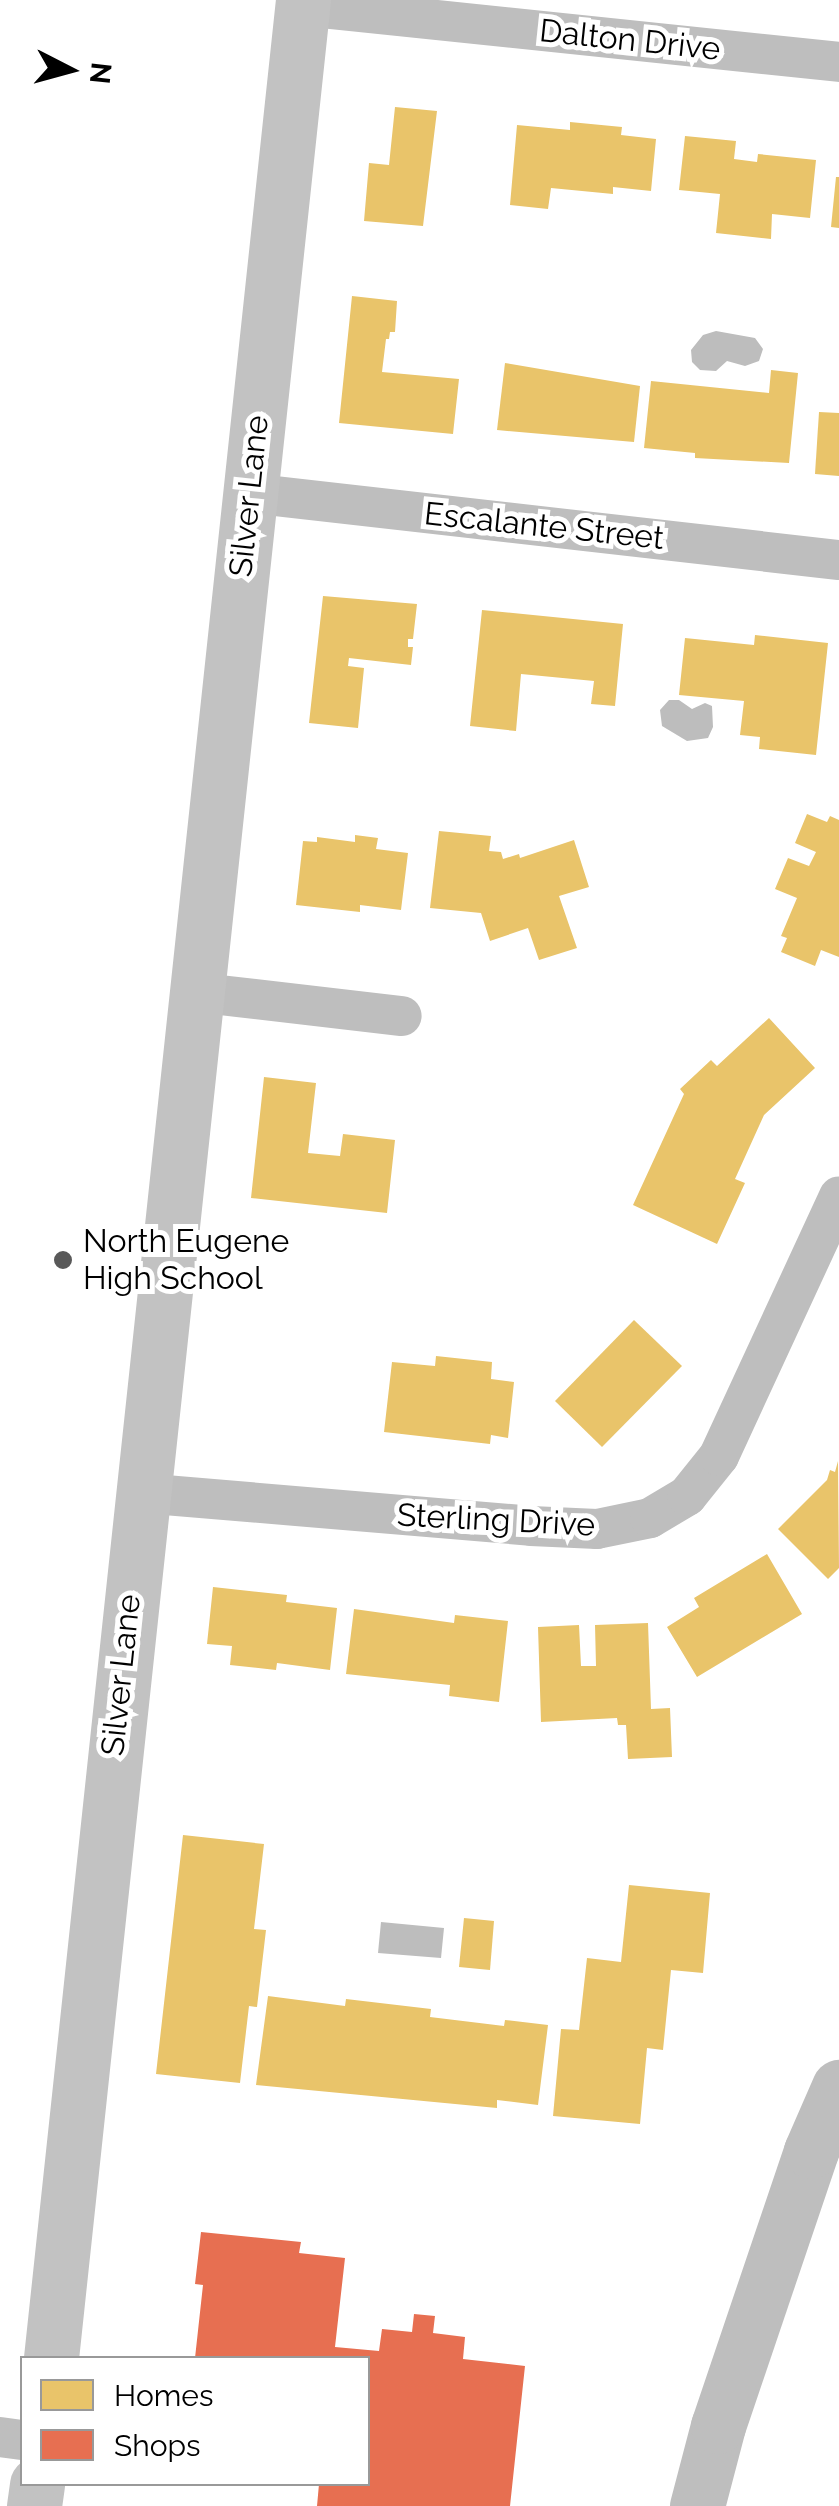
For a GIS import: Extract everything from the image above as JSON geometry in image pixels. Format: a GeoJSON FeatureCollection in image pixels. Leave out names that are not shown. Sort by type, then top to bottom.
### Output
{"type":"FeatureCollection","features":[{"type":"Feature","properties":{"kind":"highway"},"geometry":{"type":"LineString","coordinates":[[697,2506],[718,2426],[798,2188],[839,2087]]}},
{"type":"Feature","properties":{"kind":"street","name":"Dalton Drive"},"geometry":{"type":"LineString","coordinates":[[303,3],[839,62]]}},
{"type":"Feature","properties":{"kind":"street","name":"Silver Lane"},"geometry":{"type":"LineString","coordinates":[[51,2356],[194,992],[303,3]]}},
{"type":"Feature","properties":{"kind":"street","name":"Escalante Street"},"geometry":{"type":"LineString","coordinates":[[250,493],[839,560]]}},
{"type":"Feature","properties":{"kind":"street"},"geometry":{"type":"LineString","coordinates":[[194,992],[402,1016]]}},
{"type":"Feature","properties":{"kind":"street","name":"Sterling Drive"},"geometry":{"type":"LineString","coordinates":[[141,1493],[531,1526],[597,1529],[650,1518],[687,1496],[720,1456],[839,1196]]}},
{"type":"Feature","properties":{"kind":"shaded area"},"geometry":{"type":"Polygon","coordinates":[[[716,331],[755,338],[763,349],[759,361],[745,366],[727,361],[716,371],[700,370],[692,362],[691,350],[703,335],[716,331]]]}},
{"type":"Feature","properties":{"kind":"shaded area"},"geometry":{"type":"Polygon","coordinates":[[[669,700],[679,700],[692,709],[705,703],[712,706],[713,727],[708,738],[687,741],[662,726],[660,710],[669,700]]]}},
{"type":"Feature","properties":{"kind":"shaded area"},"geometry":{"type":"Polygon","coordinates":[[[381,1922],[444,1928],[441,1958],[378,1953],[381,1922]]]}},
{"type":"Feature","properties":{"kind":"building: Homes"},"geometry":{"type":"Polygon","coordinates":[[[395,107],[437,111],[423,226],[364,221],[369,163],[389,165],[395,107]]]}},
{"type":"Feature","properties":{"kind":"building: Homes"},"geometry":{"type":"Polygon","coordinates":[[[570,122],[622,127],[621,135],[656,139],[651,191],[613,187],[613,194],[551,188],[548,209],[510,205],[517,125],[570,130],[570,122]]]}},
{"type":"Feature","properties":{"kind":"building: Homes"},"geometry":{"type":"Polygon","coordinates":[[[685,136],[736,141],[734,159],[757,162],[758,154],[816,160],[810,218],[772,214],[771,239],[716,233],[720,194],[679,190],[685,136]]]}},
{"type":"Feature","properties":{"kind":"building: Homes"},"geometry":{"type":"Polygon","coordinates":[[[839,177],[839,228],[831,227],[839,177]]]}},
{"type":"Feature","properties":{"kind":"building: Homes"},"geometry":{"type":"Polygon","coordinates":[[[352,296],[397,301],[395,332],[390,332],[386,339],[382,372],[459,379],[453,434],[339,423],[352,296]]]}},
{"type":"Feature","properties":{"kind":"building: Homes"},"geometry":{"type":"Polygon","coordinates":[[[505,363],[640,386],[634,442],[497,430],[505,363]]]}},
{"type":"Feature","properties":{"kind":"building: Homes"},"geometry":{"type":"Polygon","coordinates":[[[771,370],[798,373],[789,463],[695,458],[695,453],[644,448],[651,381],[769,393],[771,370]]]}},
{"type":"Feature","properties":{"kind":"building: Homes"},"geometry":{"type":"Polygon","coordinates":[[[819,412],[839,413],[839,476],[815,474],[819,412]]]}},
{"type":"Feature","properties":{"kind":"building: Homes"},"geometry":{"type":"Polygon","coordinates":[[[323,596],[417,604],[413,639],[408,639],[408,647],[413,647],[411,665],[349,658],[348,666],[364,668],[358,728],[309,723],[323,596]]]}},
{"type":"Feature","properties":{"kind":"building: Homes"},"geometry":{"type":"Polygon","coordinates":[[[482,610],[623,624],[615,706],[591,704],[594,681],[521,674],[516,731],[470,726],[482,610]]]}},
{"type":"Feature","properties":{"kind":"building: Homes"},"geometry":{"type":"Polygon","coordinates":[[[755,635],[828,643],[816,755],[759,749],[760,737],[740,735],[744,701],[679,695],[685,638],[754,645],[755,635]]]}},
{"type":"Feature","properties":{"kind":"building: Homes"},"geometry":{"type":"Polygon","coordinates":[[[807,814],[827,822],[830,816],[839,820],[839,957],[821,950],[815,966],[781,952],[787,938],[781,936],[797,898],[775,889],[788,858],[809,866],[816,852],[795,843],[807,814]]]}},
{"type":"Feature","properties":{"kind":"building: Homes"},"geometry":{"type":"Polygon","coordinates":[[[439,831],[491,836],[489,851],[501,852],[503,859],[519,854],[520,858],[574,840],[589,887],[559,896],[577,948],[539,960],[528,928],[490,941],[481,913],[430,908],[439,831]]]}},
{"type":"Feature","properties":{"kind":"building: Homes"},"geometry":{"type":"Polygon","coordinates":[[[355,835],[378,838],[376,849],[408,853],[401,910],[360,905],[360,912],[296,905],[303,841],[317,842],[317,837],[355,842],[355,835]]]}},
{"type":"Feature","properties":{"kind":"building: Homes"},"geometry":{"type":"Polygon","coordinates":[[[769,1018],[815,1068],[764,1115],[735,1179],[745,1183],[717,1244],[633,1205],[684,1094],[680,1089],[711,1060],[717,1066],[769,1018]]]}},
{"type":"Feature","properties":{"kind":"building: Homes"},"geometry":{"type":"Polygon","coordinates":[[[264,1077],[316,1083],[308,1153],[340,1156],[343,1134],[395,1140],[387,1213],[251,1198],[264,1077]]]}},
{"type":"Feature","properties":{"kind":"building: Homes"},"geometry":{"type":"Polygon","coordinates":[[[634,1320],[682,1366],[602,1447],[555,1401],[634,1320]]]}},
{"type":"Feature","properties":{"kind":"building: Homes"},"geometry":{"type":"Polygon","coordinates":[[[436,1356],[492,1362],[491,1379],[514,1382],[508,1438],[491,1435],[490,1444],[384,1432],[392,1362],[435,1366],[436,1356]]]}},
{"type":"Feature","properties":{"kind":"building: Homes"},"geometry":{"type":"Polygon","coordinates":[[[838,1461],[839,1568],[828,1579],[778,1529],[827,1480],[830,1470],[835,1472],[838,1461]]]}},
{"type":"Feature","properties":{"kind":"building: Homes"},"geometry":{"type":"Polygon","coordinates":[[[767,1554],[802,1614],[697,1677],[667,1627],[699,1607],[694,1598],[767,1554]]]}},
{"type":"Feature","properties":{"kind":"building: Homes"},"geometry":{"type":"Polygon","coordinates":[[[213,1587],[287,1595],[286,1602],[337,1608],[330,1670],[277,1663],[276,1670],[230,1665],[232,1646],[207,1644],[213,1587]]]}},
{"type":"Feature","properties":{"kind":"building: Homes"},"geometry":{"type":"Polygon","coordinates":[[[354,1609],[454,1623],[455,1615],[508,1621],[499,1702],[449,1696],[450,1685],[346,1674],[354,1609]]]}},
{"type":"Feature","properties":{"kind":"building: Homes"},"geometry":{"type":"Polygon","coordinates":[[[648,1623],[651,1709],[670,1708],[672,1757],[628,1759],[626,1725],[618,1725],[617,1718],[541,1722],[538,1627],[579,1625],[581,1666],[596,1666],[595,1625],[648,1623]]]}},
{"type":"Feature","properties":{"kind":"building: Homes"},"geometry":{"type":"Polygon","coordinates":[[[183,1835],[264,1844],[254,1929],[266,1930],[257,2007],[249,2006],[240,2083],[156,2074],[183,1835]]]}},
{"type":"Feature","properties":{"kind":"building: Homes"},"geometry":{"type":"Polygon","coordinates":[[[629,1885],[710,1893],[703,1973],[671,1970],[663,2050],[647,2048],[640,2124],[553,2116],[561,2029],[579,2030],[587,1958],[621,1962],[629,1885]]]}},
{"type":"Feature","properties":{"kind":"building: Homes"},"geometry":{"type":"Polygon","coordinates":[[[464,1918],[494,1921],[490,1970],[459,1967],[464,1918]]]}},
{"type":"Feature","properties":{"kind":"building: Homes"},"geometry":{"type":"Polygon","coordinates":[[[268,1996],[345,2006],[346,1999],[431,2009],[430,2017],[504,2026],[505,2020],[548,2025],[538,2105],[497,2100],[497,2108],[256,2085],[268,1996]]]}},
{"type":"Feature","properties":{"kind":"building: Shops"},"geometry":{"type":"Polygon","coordinates":[[[201,2232],[301,2242],[299,2253],[345,2258],[335,2347],[379,2351],[382,2329],[412,2332],[414,2314],[435,2316],[433,2333],[465,2337],[463,2359],[525,2366],[510,2506],[317,2506],[319,2486],[370,2486],[370,2356],[195,2356],[203,2285],[195,2284],[201,2232]]]}},
{"type":"Feature","properties":{"kind":"place","name":"North Eugene High School"},"geometry":{"type":"Point","coordinates":[63,1260]}}]}
